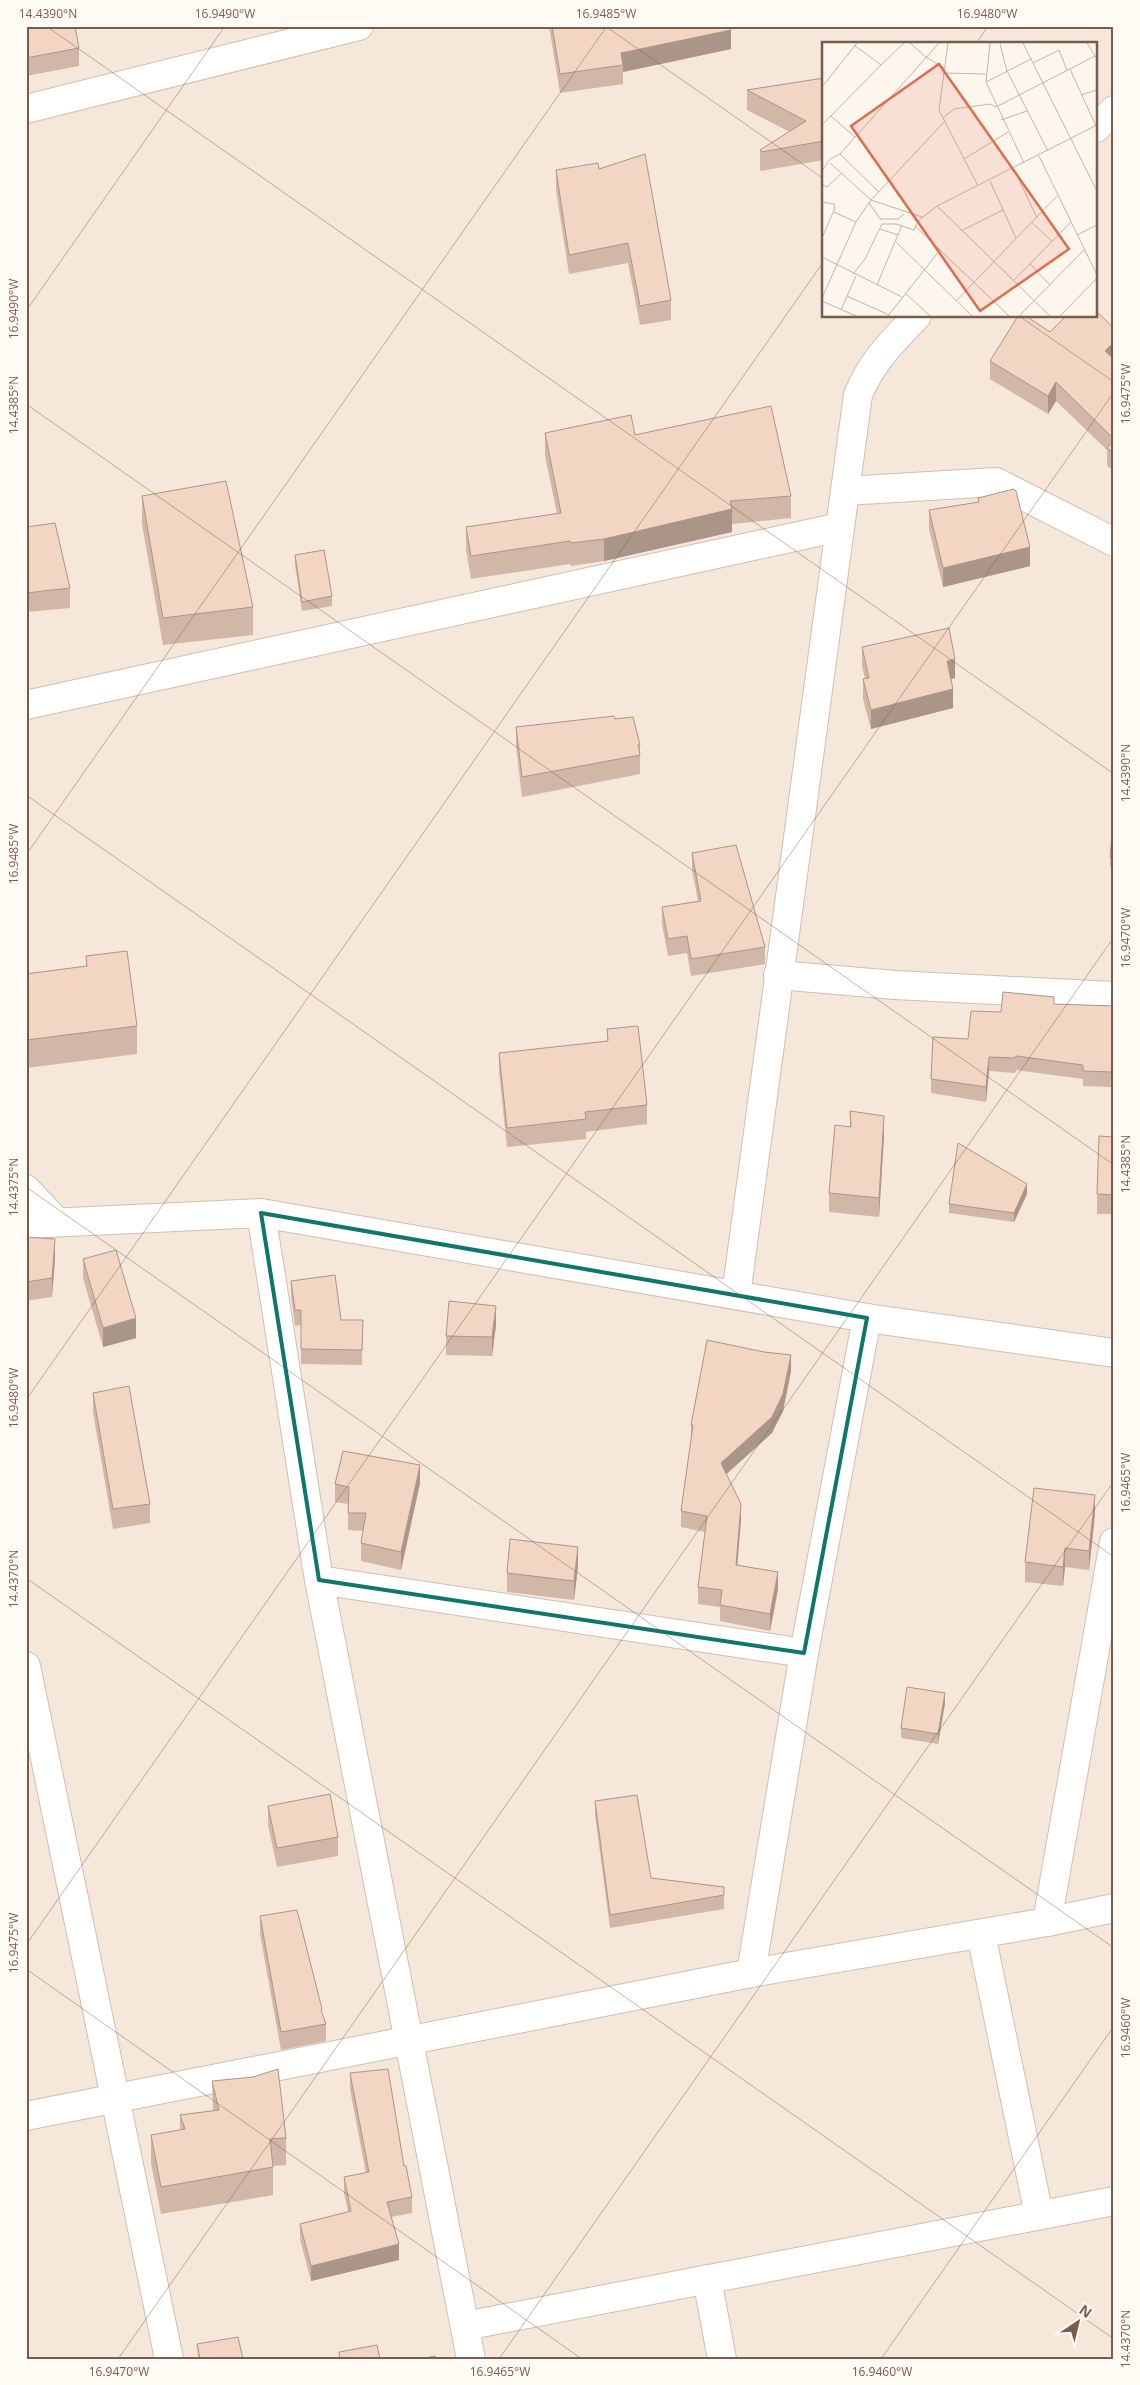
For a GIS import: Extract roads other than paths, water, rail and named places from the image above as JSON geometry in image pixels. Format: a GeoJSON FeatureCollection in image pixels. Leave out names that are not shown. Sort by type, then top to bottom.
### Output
{"type":"FeatureCollection","features":[{"type":"Feature","properties":{"kind":"street"},"geometry":{"type":"LineString","coordinates":[[26,109],[358,26]]}},
{"type":"Feature","properties":{"kind":"street"},"geometry":{"type":"LineString","coordinates":[[1098,126],[1114,110]]}},
{"type":"Feature","properties":{"kind":"street"},"geometry":{"type":"LineString","coordinates":[[736,1295],[858,395],[867,372],[879,356],[915,318]]}},
{"type":"Feature","properties":{"kind":"street"},"geometry":{"type":"LineString","coordinates":[[845,491],[996,482],[1114,542]]}},
{"type":"Feature","properties":{"kind":"street"},"geometry":{"type":"LineString","coordinates":[[26,705],[840,527]]}},
{"type":"Feature","properties":{"kind":"street"},"geometry":{"type":"LineString","coordinates":[[778,975],[895,984],[1114,996]]}},
{"type":"Feature","properties":{"kind":"street"},"geometry":{"type":"LineString","coordinates":[[26,1189],[57,1222]]}},
{"type":"Feature","properties":{"kind":"street"},"geometry":{"type":"LineString","coordinates":[[261,1213],[318,1580],[471,2359]]}},
{"type":"Feature","properties":{"kind":"street"},"geometry":{"type":"LineString","coordinates":[[26,1224],[261,1213],[867,1318],[1114,1353]]}},
{"type":"Feature","properties":{"kind":"street"},"geometry":{"type":"LineString","coordinates":[[751,1974],[804,1653],[867,1318]]}},
{"type":"Feature","properties":{"kind":"street"},"geometry":{"type":"LineString","coordinates":[[1047,1922],[1114,1542]]}},
{"type":"Feature","properties":{"kind":"street"},"geometry":{"type":"LineString","coordinates":[[318,1580],[804,1653]]}},
{"type":"Feature","properties":{"kind":"street"},"geometry":{"type":"LineString","coordinates":[[26,1666],[169,2359]]}},
{"type":"Feature","properties":{"kind":"street"},"geometry":{"type":"LineString","coordinates":[[26,2116],[751,1974],[1047,1922],[1114,1908]]}},
{"type":"Feature","properties":{"kind":"street"},"geometry":{"type":"LineString","coordinates":[[981,1934],[1039,2215]]}},
{"type":"Feature","properties":{"kind":"street"},"geometry":{"type":"LineString","coordinates":[[465,2326],[1114,2201]]}},
{"type":"Feature","properties":{"kind":"street"},"geometry":{"type":"LineString","coordinates":[[707,2279],[722,2359]]}}]}
